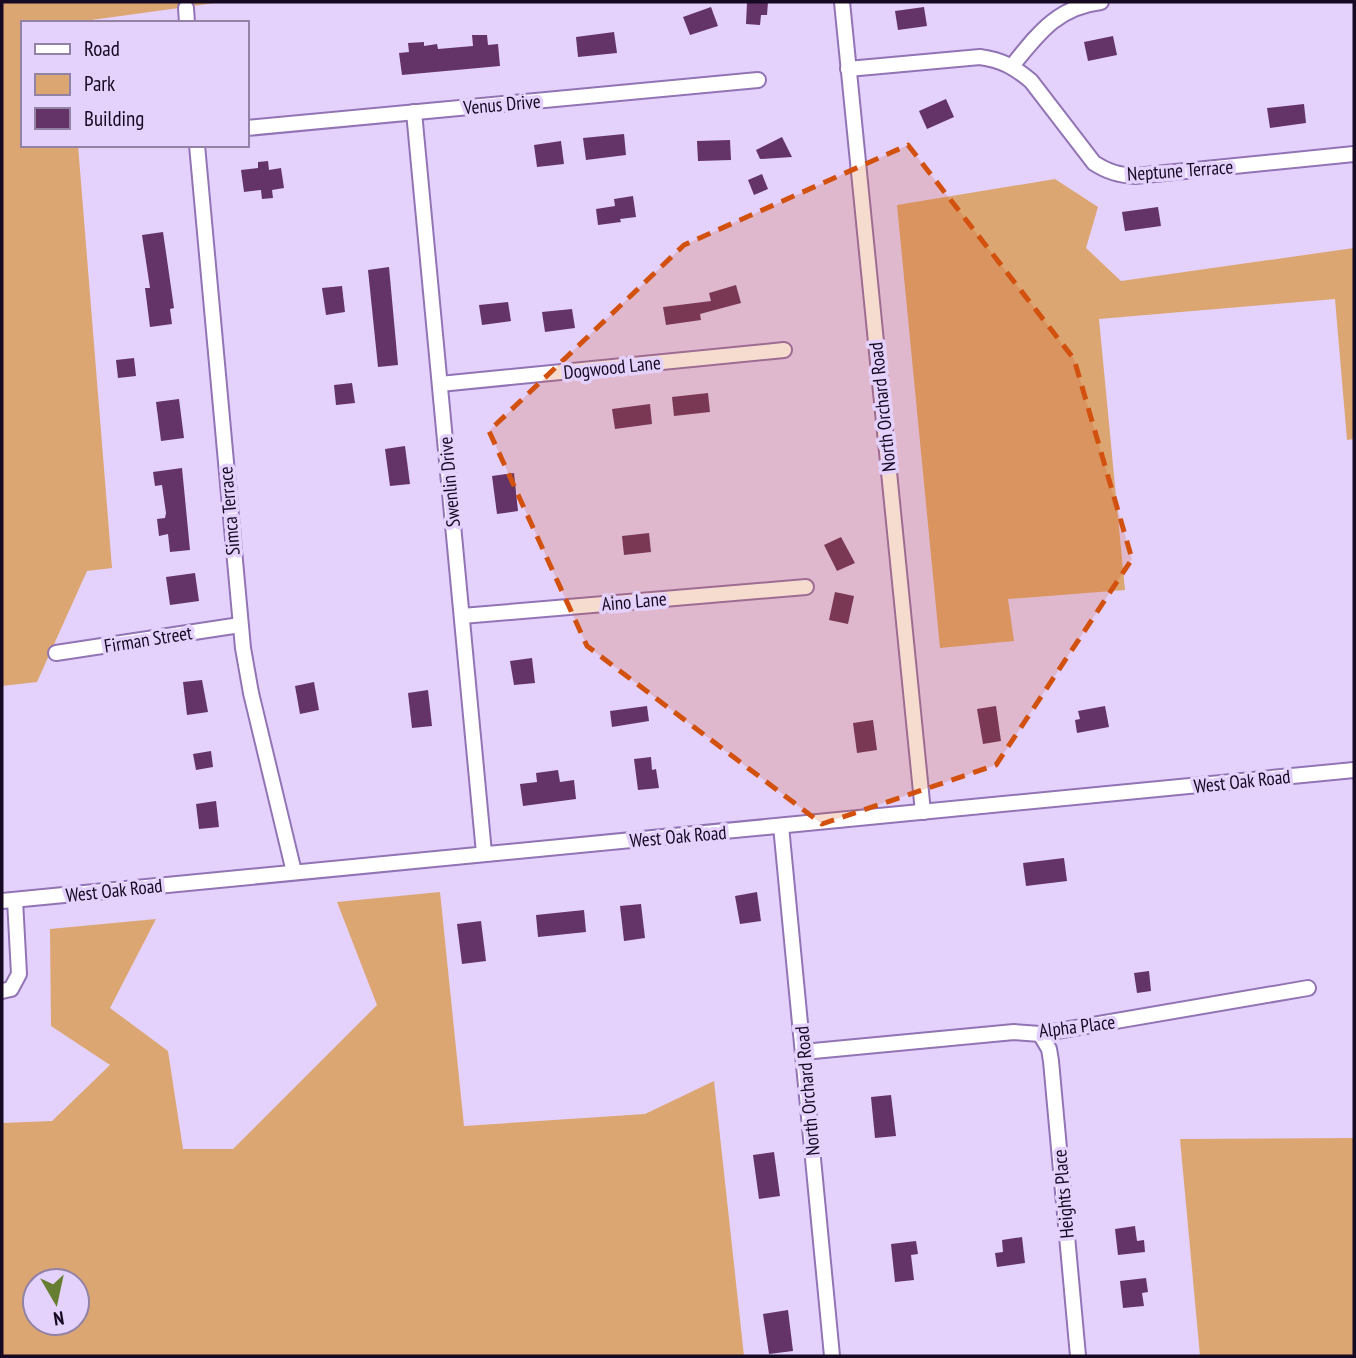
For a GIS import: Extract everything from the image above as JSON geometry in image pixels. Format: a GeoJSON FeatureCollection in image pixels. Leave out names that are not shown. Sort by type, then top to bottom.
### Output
{"type":"FeatureCollection","features":[{"type":"Feature","properties":{"kind":"street","name":"North Orchard Road"},"geometry":{"type":"LineString","coordinates":[[842,2],[923,812]]}},
{"type":"Feature","properties":{"kind":"street"},"geometry":{"type":"LineString","coordinates":[[848,69],[980,57],[1001,60],[1012,66],[1040,30],[1056,18],[1074,8],[1101,2]]}},
{"type":"Feature","properties":{"kind":"street","name":"Neptune Terrace"},"geometry":{"type":"LineString","coordinates":[[1012,66],[1031,81],[1094,163],[1107,172],[1135,176],[1354,154]]}},
{"type":"Feature","properties":{"kind":"street","name":"Venus Drive"},"geometry":{"type":"LineString","coordinates":[[248,128],[758,80]]}},
{"type":"Feature","properties":{"kind":"street","name":"Swenlin Drive"},"geometry":{"type":"LineString","coordinates":[[414,112],[484,853]]}},
{"type":"Feature","properties":{"kind":"street","name":"Simca Terrace"},"geometry":{"type":"LineString","coordinates":[[197,147],[240,625],[251,693],[294,872]]}},
{"type":"Feature","properties":{"kind":"street","name":"Dogwood Lane"},"geometry":{"type":"LineString","coordinates":[[440,384],[784,350]]}},
{"type":"Feature","properties":{"kind":"street","name":"Aino Lane"},"geometry":{"type":"LineString","coordinates":[[462,616],[806,587]]}},
{"type":"Feature","properties":{"kind":"street","name":"Firman Street"},"geometry":{"type":"LineString","coordinates":[[56,653],[240,625]]}},
{"type":"Feature","properties":{"kind":"street","name":"West Oak Road"},"geometry":{"type":"LineString","coordinates":[[8,900],[1354,770]]}},
{"type":"Feature","properties":{"kind":"street","name":"North Orchard Road"},"geometry":{"type":"LineString","coordinates":[[781,826],[832,1356]]}},
{"type":"Feature","properties":{"kind":"street"},"geometry":{"type":"LineString","coordinates":[[2,991],[11,989],[19,974],[8,900]]}},
{"type":"Feature","properties":{"kind":"street","name":"Alpha Place"},"geometry":{"type":"LineString","coordinates":[[803,1052],[1014,1032],[1040,1034],[1308,988]]}},
{"type":"Feature","properties":{"kind":"street","name":"Heights Place"},"geometry":{"type":"LineString","coordinates":[[1040,1034],[1049,1049],[1051,1061],[1078,1356]]}},
{"type":"Feature","properties":{"kind":"highlighted area"},"geometry":{"type":"Polygon","coordinates":[[[908,145],[1074,359],[1132,559],[996,765],[822,824],[587,646],[489,431],[684,245],[908,145]]]}},
{"type":"Feature","properties":{"kind":"green space"},"geometry":{"type":"Polygon","coordinates":[[[2,2],[222,2],[84,21],[21,21],[21,147],[78,147],[112,568],[87,571],[37,682],[2,686],[2,2]]]}},
{"type":"Feature","properties":{"kind":"green space"},"geometry":{"type":"Polygon","coordinates":[[[1055,179],[1098,207],[1086,248],[1121,281],[1354,248],[1354,439],[1347,440],[1335,299],[1099,319],[1125,590],[1008,599],[1014,641],[940,648],[897,205],[1055,179]]]}},
{"type":"Feature","properties":{"kind":"green space"},"geometry":{"type":"Polygon","coordinates":[[[440,892],[464,1126],[645,1114],[714,1081],[744,1356],[2,1356],[2,1123],[52,1121],[110,1065],[51,1026],[50,929],[156,919],[110,1008],[168,1051],[183,1149],[233,1149],[377,1005],[337,902],[440,892]]]}},
{"type":"Feature","properties":{"kind":"green space"},"geometry":{"type":"Polygon","coordinates":[[[1354,1138],[1354,1356],[1200,1356],[1180,1139],[1354,1138]]]}},
{"type":"Feature","properties":{"kind":"building"},"geometry":{"type":"Polygon","coordinates":[[[747,2],[768,2],[767,15],[761,15],[760,25],[746,24],[747,2]]]}},
{"type":"Feature","properties":{"kind":"building"},"geometry":{"type":"Polygon","coordinates":[[[711,7],[718,26],[690,35],[683,17],[711,7]]]}},
{"type":"Feature","properties":{"kind":"building"},"geometry":{"type":"Polygon","coordinates":[[[924,7],[927,26],[898,30],[895,11],[924,7]]]}},
{"type":"Feature","properties":{"kind":"building"},"geometry":{"type":"Polygon","coordinates":[[[614,32],[617,53],[578,57],[576,37],[614,32]]]}},
{"type":"Feature","properties":{"kind":"building"},"geometry":{"type":"Polygon","coordinates":[[[472,35],[487,35],[488,45],[498,44],[500,66],[402,75],[399,53],[409,52],[408,43],[424,42],[424,46],[437,44],[438,49],[473,46],[472,35]]]}},
{"type":"Feature","properties":{"kind":"building"},"geometry":{"type":"Polygon","coordinates":[[[1113,36],[1117,55],[1088,61],[1084,42],[1113,36]]]}},
{"type":"Feature","properties":{"kind":"building"},"geometry":{"type":"Polygon","coordinates":[[[946,99],[954,117],[927,129],[919,111],[946,99]]]}},
{"type":"Feature","properties":{"kind":"building"},"geometry":{"type":"Polygon","coordinates":[[[1304,104],[1306,123],[1270,128],[1267,108],[1304,104]]]}},
{"type":"Feature","properties":{"kind":"building"},"geometry":{"type":"Polygon","coordinates":[[[624,134],[626,155],[586,160],[583,138],[624,134]]]}},
{"type":"Feature","properties":{"kind":"building"},"geometry":{"type":"Polygon","coordinates":[[[782,137],[792,157],[760,159],[756,150],[782,137]]]}},
{"type":"Feature","properties":{"kind":"building"},"geometry":{"type":"Polygon","coordinates":[[[730,140],[731,160],[698,161],[697,141],[730,140]]]}},
{"type":"Feature","properties":{"kind":"building"},"geometry":{"type":"Polygon","coordinates":[[[561,141],[564,164],[537,167],[534,145],[561,141]]]}},
{"type":"Feature","properties":{"kind":"building"},"geometry":{"type":"Polygon","coordinates":[[[268,161],[269,170],[281,168],[284,188],[272,190],[273,198],[262,199],[261,190],[244,192],[241,170],[258,168],[258,162],[268,161]]]}},
{"type":"Feature","properties":{"kind":"building"},"geometry":{"type":"Polygon","coordinates":[[[762,174],[768,189],[754,195],[748,180],[762,174]]]}},
{"type":"Feature","properties":{"kind":"building"},"geometry":{"type":"Polygon","coordinates":[[[633,196],[636,217],[598,225],[596,209],[615,206],[614,199],[633,196]]]}},
{"type":"Feature","properties":{"kind":"building"},"geometry":{"type":"Polygon","coordinates":[[[1158,207],[1161,226],[1125,231],[1122,212],[1158,207]]]}},
{"type":"Feature","properties":{"kind":"building"},"geometry":{"type":"Polygon","coordinates":[[[163,232],[174,308],[170,309],[172,324],[150,327],[145,288],[150,288],[142,235],[163,232]]]}},
{"type":"Feature","properties":{"kind":"building"},"geometry":{"type":"Polygon","coordinates":[[[389,267],[398,365],[378,367],[368,270],[389,267]]]}},
{"type":"Feature","properties":{"kind":"building"},"geometry":{"type":"Polygon","coordinates":[[[736,285],[741,303],[700,314],[701,320],[666,325],[663,307],[711,301],[709,293],[736,285]]]}},
{"type":"Feature","properties":{"kind":"building"},"geometry":{"type":"Polygon","coordinates":[[[342,286],[345,312],[326,315],[322,288],[342,286]]]}},
{"type":"Feature","properties":{"kind":"building"},"geometry":{"type":"Polygon","coordinates":[[[508,302],[511,321],[482,325],[479,305],[508,302]]]}},
{"type":"Feature","properties":{"kind":"building"},"geometry":{"type":"Polygon","coordinates":[[[572,309],[575,328],[545,332],[542,312],[572,309]]]}},
{"type":"Feature","properties":{"kind":"building"},"geometry":{"type":"Polygon","coordinates":[[[134,358],[136,376],[118,378],[116,360],[134,358]]]}},
{"type":"Feature","properties":{"kind":"building"},"geometry":{"type":"Polygon","coordinates":[[[352,383],[355,403],[336,405],[334,385],[352,383]]]}},
{"type":"Feature","properties":{"kind":"building"},"geometry":{"type":"Polygon","coordinates":[[[708,393],[710,412],[674,416],[672,397],[708,393]]]}},
{"type":"Feature","properties":{"kind":"building"},"geometry":{"type":"Polygon","coordinates":[[[179,399],[184,438],[161,441],[156,402],[179,399]]]}},
{"type":"Feature","properties":{"kind":"building"},"geometry":{"type":"Polygon","coordinates":[[[650,404],[652,424],[615,429],[612,409],[650,404]]]}},
{"type":"Feature","properties":{"kind":"building"},"geometry":{"type":"Polygon","coordinates":[[[405,446],[410,484],[390,486],[385,449],[405,446]]]}},
{"type":"Feature","properties":{"kind":"building"},"geometry":{"type":"Polygon","coordinates":[[[182,468],[190,550],[170,552],[168,534],[159,536],[157,519],[165,518],[166,513],[162,485],[155,486],[153,472],[182,468]]]}},
{"type":"Feature","properties":{"kind":"building"},"geometry":{"type":"Polygon","coordinates":[[[514,473],[518,511],[497,514],[492,476],[514,473]]]}},
{"type":"Feature","properties":{"kind":"building"},"geometry":{"type":"Polygon","coordinates":[[[649,533],[651,552],[624,555],[622,536],[649,533]]]}},
{"type":"Feature","properties":{"kind":"building"},"geometry":{"type":"Polygon","coordinates":[[[841,537],[855,563],[837,571],[824,545],[841,537]]]}},
{"type":"Feature","properties":{"kind":"building"},"geometry":{"type":"Polygon","coordinates":[[[195,573],[199,601],[170,605],[166,577],[195,573]]]}},
{"type":"Feature","properties":{"kind":"building"},"geometry":{"type":"Polygon","coordinates":[[[835,592],[854,596],[848,624],[829,620],[835,592]]]}},
{"type":"Feature","properties":{"kind":"building"},"geometry":{"type":"Polygon","coordinates":[[[532,658],[535,683],[514,685],[510,661],[532,658]]]}},
{"type":"Feature","properties":{"kind":"building"},"geometry":{"type":"Polygon","coordinates":[[[202,680],[208,712],[187,715],[183,682],[202,680]]]}},
{"type":"Feature","properties":{"kind":"building"},"geometry":{"type":"Polygon","coordinates":[[[314,682],[319,710],[300,714],[295,686],[314,682]]]}},
{"type":"Feature","properties":{"kind":"building"},"geometry":{"type":"Polygon","coordinates":[[[428,690],[432,726],[412,728],[408,693],[428,690]]]}},
{"type":"Feature","properties":{"kind":"building"},"geometry":{"type":"Polygon","coordinates":[[[647,706],[649,721],[612,727],[610,711],[647,706]]]}},
{"type":"Feature","properties":{"kind":"building"},"geometry":{"type":"Polygon","coordinates":[[[996,706],[1001,741],[983,744],[977,709],[996,706]]]}},
{"type":"Feature","properties":{"kind":"building"},"geometry":{"type":"Polygon","coordinates":[[[1105,706],[1109,727],[1077,733],[1075,720],[1080,719],[1078,711],[1105,706]]]}},
{"type":"Feature","properties":{"kind":"building"},"geometry":{"type":"Polygon","coordinates":[[[873,720],[877,750],[857,753],[853,723],[873,720]]]}},
{"type":"Feature","properties":{"kind":"building"},"geometry":{"type":"Polygon","coordinates":[[[211,751],[213,767],[196,770],[193,754],[211,751]]]}},
{"type":"Feature","properties":{"kind":"building"},"geometry":{"type":"Polygon","coordinates":[[[651,757],[652,770],[656,769],[659,788],[638,790],[634,759],[651,757]]]}},
{"type":"Feature","properties":{"kind":"building"},"geometry":{"type":"Polygon","coordinates":[[[558,770],[560,782],[574,780],[576,799],[523,806],[520,784],[537,782],[536,773],[558,770]]]}},
{"type":"Feature","properties":{"kind":"building"},"geometry":{"type":"Polygon","coordinates":[[[216,801],[219,827],[199,829],[196,804],[216,801]]]}},
{"type":"Feature","properties":{"kind":"building"},"geometry":{"type":"Polygon","coordinates":[[[1064,858],[1067,881],[1026,886],[1023,863],[1064,858]]]}},
{"type":"Feature","properties":{"kind":"building"},"geometry":{"type":"Polygon","coordinates":[[[757,892],[761,921],[740,924],[735,896],[757,892]]]}},
{"type":"Feature","properties":{"kind":"building"},"geometry":{"type":"Polygon","coordinates":[[[641,904],[645,938],[624,941],[620,906],[641,904]]]}},
{"type":"Feature","properties":{"kind":"building"},"geometry":{"type":"Polygon","coordinates":[[[584,910],[586,932],[538,937],[536,915],[584,910]]]}},
{"type":"Feature","properties":{"kind":"building"},"geometry":{"type":"Polygon","coordinates":[[[481,921],[486,961],[462,964],[457,924],[481,921]]]}},
{"type":"Feature","properties":{"kind":"building"},"geometry":{"type":"Polygon","coordinates":[[[1149,971],[1151,991],[1137,993],[1134,973],[1149,971]]]}},
{"type":"Feature","properties":{"kind":"building"},"geometry":{"type":"Polygon","coordinates":[[[891,1095],[896,1136],[875,1138],[871,1097],[891,1095]]]}},
{"type":"Feature","properties":{"kind":"building"},"geometry":{"type":"Polygon","coordinates":[[[774,1152],[780,1196],[759,1199],[753,1155],[774,1152]]]}},
{"type":"Feature","properties":{"kind":"building"},"geometry":{"type":"Polygon","coordinates":[[[1135,1226],[1137,1241],[1144,1240],[1145,1252],[1118,1255],[1115,1229],[1135,1226]]]}},
{"type":"Feature","properties":{"kind":"building"},"geometry":{"type":"Polygon","coordinates":[[[1022,1237],[1025,1263],[997,1267],[995,1253],[1003,1252],[1002,1240],[1022,1237]]]}},
{"type":"Feature","properties":{"kind":"building"},"geometry":{"type":"Polygon","coordinates":[[[916,1241],[918,1254],[911,1255],[914,1280],[895,1282],[891,1244],[916,1241]]]}},
{"type":"Feature","properties":{"kind":"building"},"geometry":{"type":"Polygon","coordinates":[[[1146,1278],[1148,1292],[1142,1293],[1144,1306],[1123,1308],[1120,1281],[1146,1278]]]}},
{"type":"Feature","properties":{"kind":"building"},"geometry":{"type":"Polygon","coordinates":[[[788,1310],[793,1351],[769,1354],[763,1314],[788,1310]]]}}]}
